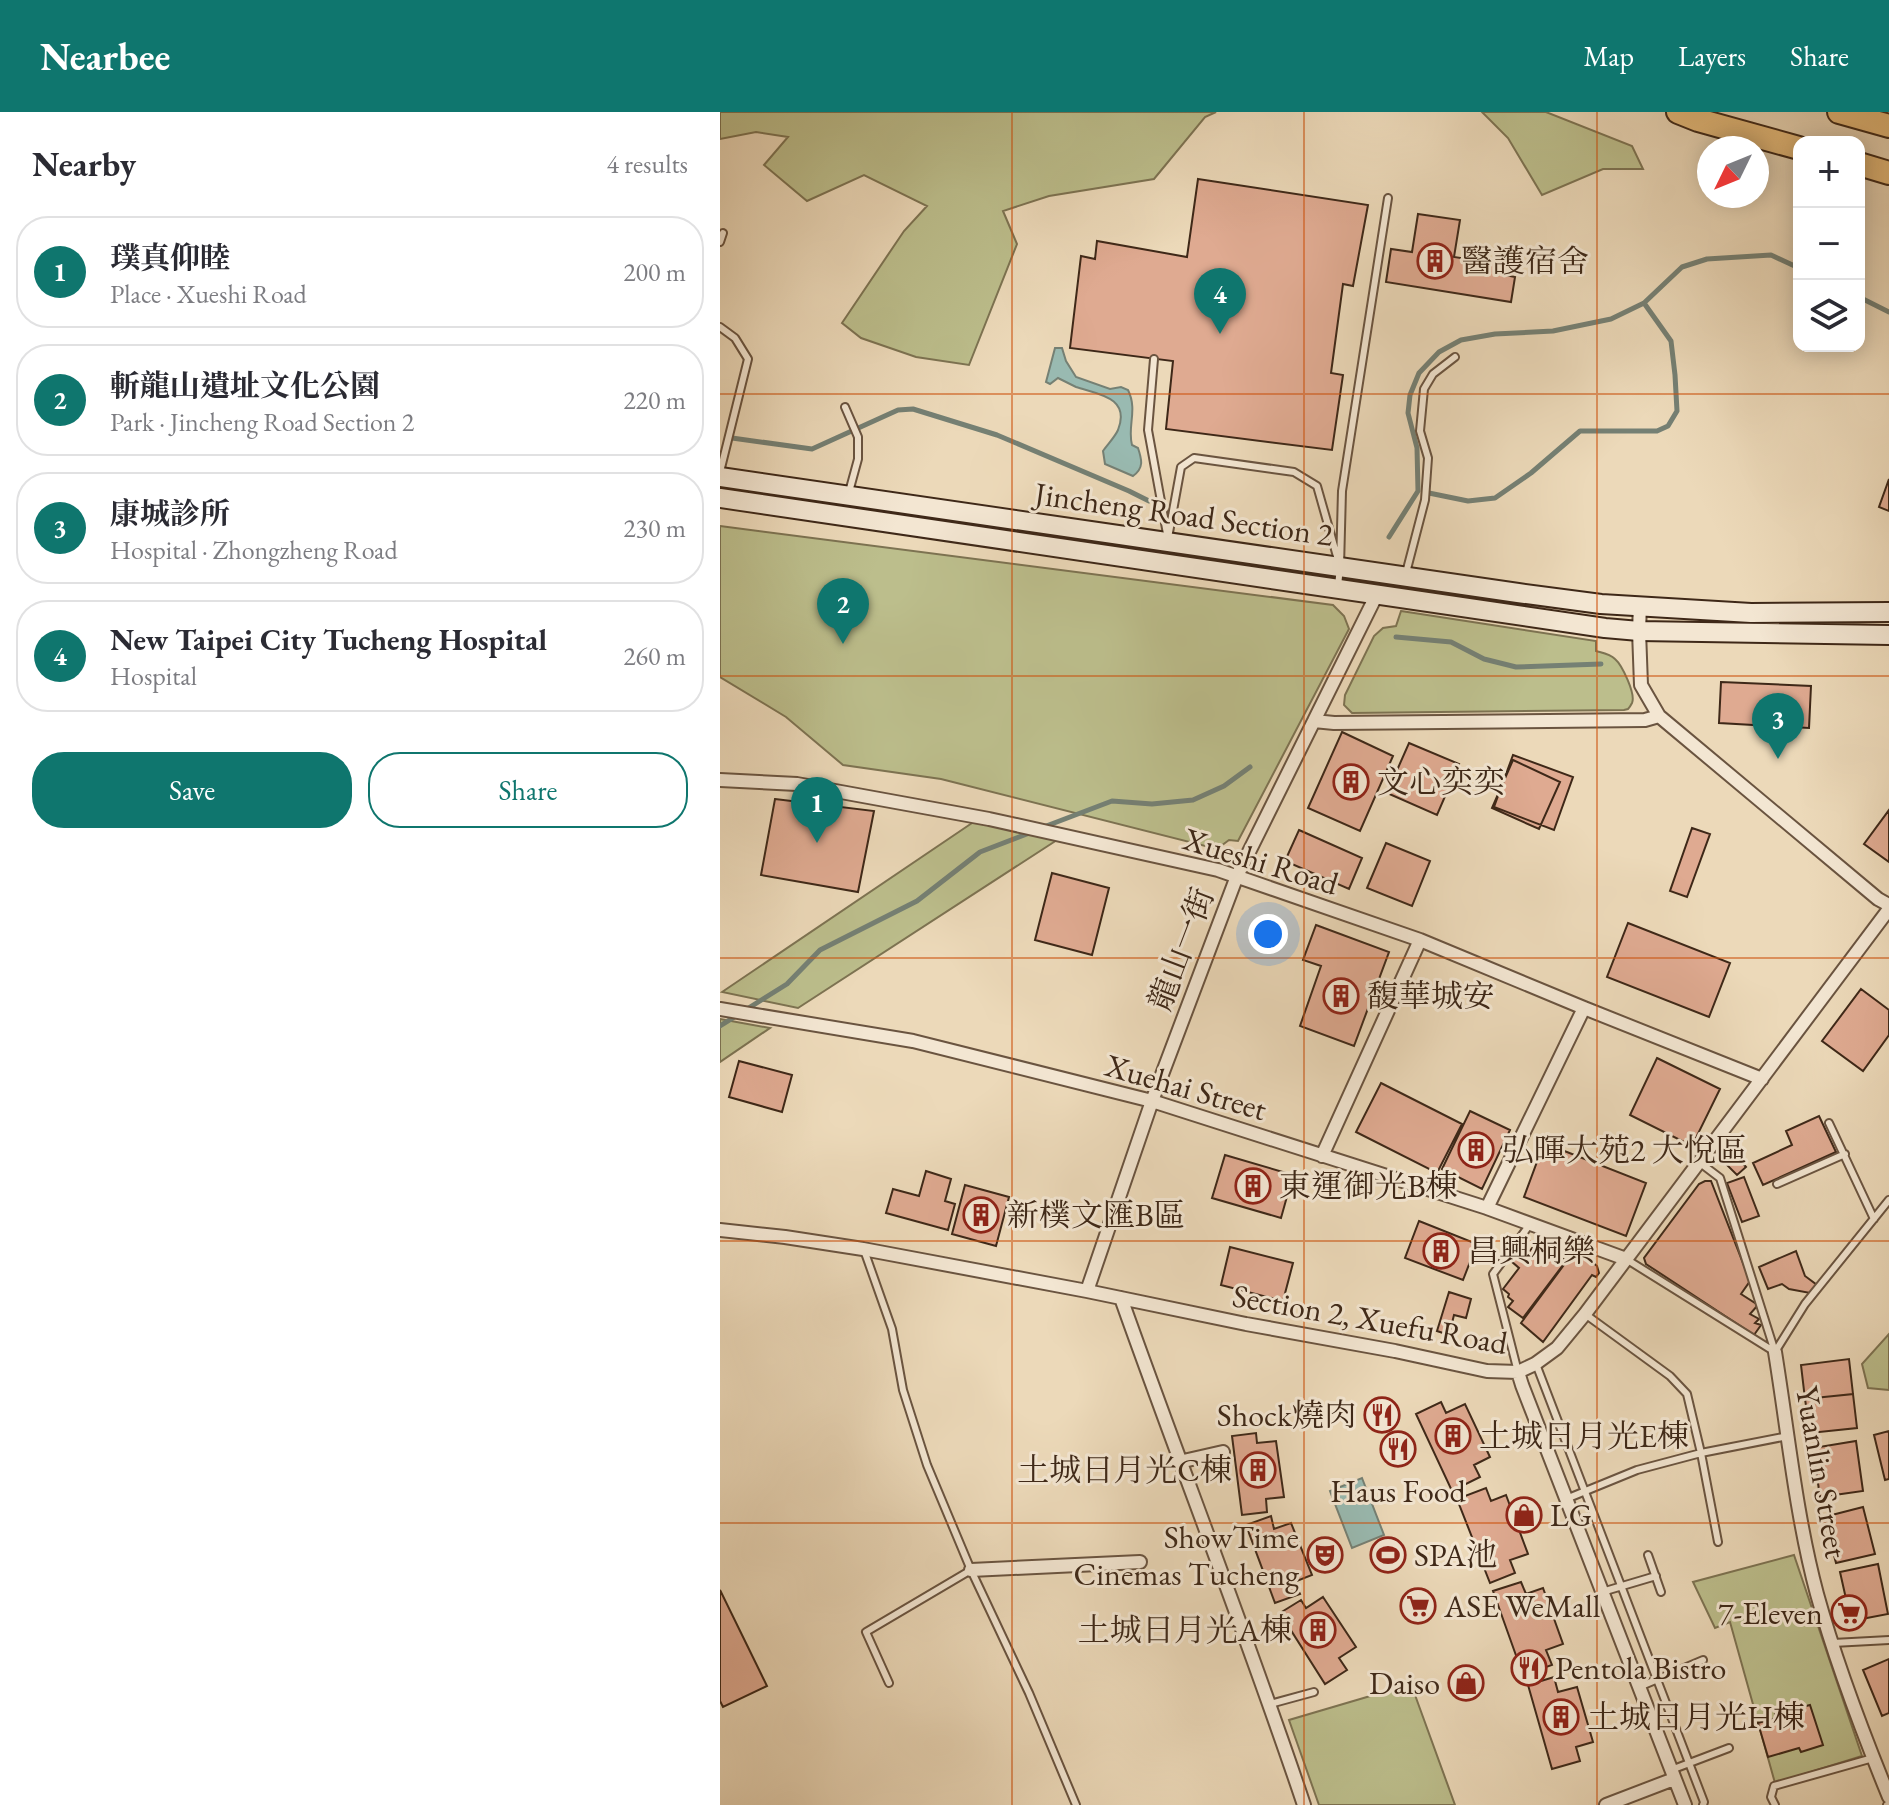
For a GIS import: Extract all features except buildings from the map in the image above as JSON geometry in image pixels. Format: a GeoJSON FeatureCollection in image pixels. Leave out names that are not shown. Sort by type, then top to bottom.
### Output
{"type":"FeatureCollection","features":[{"type":"Feature","properties":{"kind":"highway"},"geometry":{"type":"LineString","coordinates":[[1678,112],[1793,146]]}},
{"type":"Feature","properties":{"kind":"highway"},"geometry":{"type":"LineString","coordinates":[[1839,112],[1889,126]]}},
{"type":"Feature","properties":{"kind":"highway"},"geometry":{"type":"LineString","coordinates":[[1865,166],[1889,173]]}},
{"type":"Feature","properties":{"kind":"main road","name":"Jincheng Road Section 2"},"geometry":{"type":"LineString","coordinates":[[720,474],[1601,604],[1751,613],[1889,612]]}},
{"type":"Feature","properties":{"kind":"main road","name":"Jincheng Road Section 2"},"geometry":{"type":"LineString","coordinates":[[720,498],[1590,626],[1639,631],[1889,635]]}},
{"type":"Feature","properties":{"kind":"street","name":"龍山一街"},"geometry":{"type":"LineString","coordinates":[[1087,1291],[1152,1101],[1237,876],[1376,596]]}},
{"type":"Feature","properties":{"kind":"street"},"geometry":{"type":"LineString","coordinates":[[1640,605],[1641,685],[1659,716],[1889,907]]}},
{"type":"Feature","properties":{"kind":"street"},"geometry":{"type":"LineString","coordinates":[[1314,721],[1645,720],[1659,716]]}},
{"type":"Feature","properties":{"kind":"street","name":"Xueshi Road"},"geometry":{"type":"LineString","coordinates":[[720,780],[797,784],[989,819],[1218,870],[1420,940],[1762,1079]]}},
{"type":"Feature","properties":{"kind":"street","name":"Section 2, Xuefu Road"},"geometry":{"type":"LineString","coordinates":[[720,1230],[863,1249],[1487,1371],[1518,1372],[1557,1348],[1585,1314],[1889,907]]}},
{"type":"Feature","properties":{"kind":"street"},"geometry":{"type":"LineString","coordinates":[[1322,1156],[1420,940]]}},
{"type":"Feature","properties":{"kind":"street"},"geometry":{"type":"LineString","coordinates":[[1487,1208],[1584,1008]]}},
{"type":"Feature","properties":{"kind":"street","name":"Xuehai Street"},"geometry":{"type":"LineString","coordinates":[[720,1009],[913,1041],[1152,1101],[1487,1208],[1626,1259]]}},
{"type":"Feature","properties":{"kind":"street"},"geometry":{"type":"LineString","coordinates":[[1121,1298],[1304,1805]]}},
{"type":"Feature","properties":{"kind":"street","name":"Yuanlin Street"},"geometry":{"type":"LineString","coordinates":[[1775,1352],[1817,1593],[1832,1643],[1889,1797]]}},
{"type":"Feature","properties":{"kind":"street"},"geometry":{"type":"LineString","coordinates":[[1518,1372],[1685,1805]]}},
{"type":"Feature","properties":{"kind":"street"},"geometry":{"type":"LineString","coordinates":[[1179,1462],[1223,1452]]}},
{"type":"Feature","properties":{"kind":"street"},"geometry":{"type":"LineString","coordinates":[[971,1570],[1140,1562]]}},
{"type":"Feature","properties":{"kind":"street"},"geometry":{"type":"LineString","coordinates":[[1606,1805],[1673,1775]]}},
{"type":"Feature","properties":{"kind":"lane"},"geometry":{"type":"LineString","coordinates":[[1337,590],[1342,491],[1388,198]]}},
{"type":"Feature","properties":{"kind":"lane"},"geometry":{"type":"LineString","coordinates":[[720,242],[723,233]]}},
{"type":"Feature","properties":{"kind":"lane"},"geometry":{"type":"LineString","coordinates":[[720,327],[735,338],[748,359],[720,474]]}},
{"type":"Feature","properties":{"kind":"lane"},"geometry":{"type":"LineString","coordinates":[[1406,576],[1425,500],[1428,458],[1420,431],[1424,389],[1433,374],[1455,357]]}},
{"type":"Feature","properties":{"kind":"lane"},"geometry":{"type":"LineString","coordinates":[[1154,359],[1148,430],[1168,542]]}},
{"type":"Feature","properties":{"kind":"lane"},"geometry":{"type":"LineString","coordinates":[[845,407],[858,437],[858,459],[849,495]]}},
{"type":"Feature","properties":{"kind":"lane"},"geometry":{"type":"LineString","coordinates":[[1168,542],[1181,467],[1194,458],[1294,472],[1317,486],[1340,567]]}},
{"type":"Feature","properties":{"kind":"lane"},"geometry":{"type":"LineString","coordinates":[[1829,1123],[1874,1219]]}},
{"type":"Feature","properties":{"kind":"lane"},"geometry":{"type":"LineString","coordinates":[[1777,1184],[1845,1154]]}},
{"type":"Feature","properties":{"kind":"lane","name":"Yuanlin Street"},"geometry":{"type":"LineString","coordinates":[[1699,1162],[1720,1178],[1775,1352]]}},
{"type":"Feature","properties":{"kind":"lane"},"geometry":{"type":"LineString","coordinates":[[1626,1259],[1775,1352],[1805,1304],[1889,1200]]}},
{"type":"Feature","properties":{"kind":"lane"},"geometry":{"type":"LineString","coordinates":[[1518,1372],[1493,1274],[1531,1223]]}},
{"type":"Feature","properties":{"kind":"lane"},"geometry":{"type":"LineString","coordinates":[[863,1249],[892,1329],[903,1390],[927,1465],[1076,1805]]}},
{"type":"Feature","properties":{"kind":"lane"},"geometry":{"type":"LineString","coordinates":[[1585,1314],[1670,1376],[1687,1394],[1718,1542]]}},
{"type":"Feature","properties":{"kind":"lane"},"geometry":{"type":"LineString","coordinates":[[1535,1364],[1703,1805]]}},
{"type":"Feature","properties":{"kind":"lane"},"geometry":{"type":"LineString","coordinates":[[1566,1499],[1637,1470],[1701,1453],[1788,1436]]}},
{"type":"Feature","properties":{"kind":"lane"},"geometry":{"type":"LineString","coordinates":[[1648,1555],[1661,1592]]}},
{"type":"Feature","properties":{"kind":"lane"},"geometry":{"type":"LineString","coordinates":[[889,1683],[866,1632],[971,1570]]}},
{"type":"Feature","properties":{"kind":"lane"},"geometry":{"type":"LineString","coordinates":[[1602,1592],[1656,1576]]}},
{"type":"Feature","properties":{"kind":"lane"},"geometry":{"type":"LineString","coordinates":[[1832,1643],[1889,1640]]}},
{"type":"Feature","properties":{"kind":"lane"},"geometry":{"type":"LineString","coordinates":[[1639,1687],[1703,1660]]}},
{"type":"Feature","properties":{"kind":"lane"},"geometry":{"type":"LineString","coordinates":[[1270,1704],[1314,1692]]}},
{"type":"Feature","properties":{"kind":"lane"},"geometry":{"type":"LineString","coordinates":[[1673,1775],[1689,1763],[1729,1748]]}},
{"type":"Feature","properties":{"kind":"lane"},"geometry":{"type":"LineString","coordinates":[[1775,1805],[1771,1797],[1774,1786],[1873,1758]]}},
{"type":"Feature","properties":{"kind":"green space"},"geometry":{"type":"Polygon","coordinates":[[[720,112],[1216,112],[1205,117],[1154,179],[1049,196],[1003,211],[1017,244],[969,365],[916,357],[861,338],[842,323],[904,231],[927,206],[864,175],[807,201],[764,165],[788,137],[756,132],[720,139],[720,112]]]}},
{"type":"Feature","properties":{"kind":"green space"},"geometry":{"type":"Polygon","coordinates":[[[1482,112],[1546,112],[1632,146],[1643,169],[1603,169],[1542,195],[1508,138],[1482,112]]]}},
{"type":"Feature","properties":{"kind":"green space"},"geometry":{"type":"Polygon","coordinates":[[[720,526],[1333,605],[1344,616],[1349,629],[1238,841],[1229,840],[1217,849],[941,779],[843,765],[786,717],[720,677],[720,526]]]}},
{"type":"Feature","properties":{"kind":"green space"},"geometry":{"type":"Polygon","coordinates":[[[1401,611],[1596,641],[1596,651],[1611,656],[1621,667],[1630,687],[1632,703],[1624,710],[1352,713],[1344,705],[1345,695],[1374,636],[1383,628],[1396,626],[1401,611]]]}},
{"type":"Feature","properties":{"kind":"green space"},"geometry":{"type":"Polygon","coordinates":[[[975,821],[1057,840],[798,1008],[722,992],[975,821]]]}},
{"type":"Feature","properties":{"kind":"green space"},"geometry":{"type":"Polygon","coordinates":[[[720,1019],[770,1028],[720,1062],[720,1019]]]}},
{"type":"Feature","properties":{"kind":"green space"},"geometry":{"type":"Polygon","coordinates":[[[1889,1334],[1889,1390],[1868,1388],[1862,1364],[1889,1334]]]}},
{"type":"Feature","properties":{"kind":"green space"},"geometry":{"type":"Polygon","coordinates":[[[1794,1555],[1862,1756],[1775,1783],[1730,1622],[1715,1628],[1693,1582],[1794,1555]]]}},
{"type":"Feature","properties":{"kind":"green space"},"geometry":{"type":"Polygon","coordinates":[[[1411,1684],[1455,1805],[1319,1805],[1289,1720],[1411,1684]]]}},
{"type":"Feature","properties":{"kind":"water"},"geometry":{"type":"Polygon","coordinates":[[[1055,348],[1062,348],[1076,377],[1110,389],[1121,387],[1128,390],[1132,404],[1132,445],[1138,448],[1141,460],[1139,470],[1133,476],[1105,464],[1103,451],[1117,433],[1121,419],[1116,404],[1102,395],[1058,378],[1050,384],[1046,382],[1055,348]]]}},
{"type":"Feature","properties":{"kind":"water"},"geometry":{"type":"Polygon","coordinates":[[[1362,1478],[1384,1535],[1352,1548],[1330,1491],[1362,1478]]]}},
{"type":"Feature","properties":{"kind":"water","name":"SPA池"},"geometry":{"type":"Polygon","coordinates":[[[1394,1540],[1402,1561],[1381,1568],[1374,1549],[1394,1540]]]}},
{"type":"Feature","properties":{"kind":"waterway"},"geometry":{"type":"LineString","coordinates":[[1389,537],[1418,491],[1417,448],[1408,413],[1410,395],[1419,373],[1439,352],[1461,340],[1495,334],[1553,331],[1611,319],[1644,303],[1682,267],[1707,259],[1771,255],[1793,265]]}},
{"type":"Feature","properties":{"kind":"waterway"},"geometry":{"type":"LineString","coordinates":[[1865,300],[1889,312]]}},
{"type":"Feature","properties":{"kind":"waterway"},"geometry":{"type":"LineString","coordinates":[[1424,492],[1468,501],[1495,498],[1531,473],[1580,431],[1657,431],[1668,426],[1677,411],[1671,341],[1644,303]]}},
{"type":"Feature","properties":{"kind":"waterway"},"geometry":{"type":"LineString","coordinates":[[732,438],[812,449],[898,410],[913,409],[997,435],[1149,501]]}},
{"type":"Feature","properties":{"kind":"waterway"},"geometry":{"type":"LineString","coordinates":[[1396,637],[1451,642],[1484,659],[1516,667],[1601,664]]}},
{"type":"Feature","properties":{"kind":"waterway"},"geometry":{"type":"LineString","coordinates":[[1041,828],[1112,801],[1152,804],[1193,800],[1224,786],[1250,767]]}},
{"type":"Feature","properties":{"kind":"waterway"},"geometry":{"type":"LineString","coordinates":[[720,1026],[787,984],[820,950],[917,901],[980,852],[1032,832]]}},
{"type":"Feature","properties":{"kind":"place","name":"醫護宿舍"},"geometry":{"type":"Point","coordinates":[1435,261]}},
{"type":"Feature","properties":{"kind":"place","name":"New Taipei City Tucheng Hospital"},"geometry":{"type":"Point","coordinates":[1220,334]}},
{"type":"Feature","properties":{"kind":"place","name":"斬龍山遺址文化公園"},"geometry":{"type":"Point","coordinates":[843,644]}},
{"type":"Feature","properties":{"kind":"place","name":"康城診所"},"geometry":{"type":"Point","coordinates":[1778,759]}},
{"type":"Feature","properties":{"kind":"place","name":"文心奕奕"},"geometry":{"type":"Point","coordinates":[1351,782]}},
{"type":"Feature","properties":{"kind":"place","name":"璞真仰睦"},"geometry":{"type":"Point","coordinates":[817,843]}},
{"type":"Feature","properties":{"kind":"place","name":"馥華城安"},"geometry":{"type":"Point","coordinates":[1341,996]}},
{"type":"Feature","properties":{"kind":"place","name":"弘暉大苑2 大悅區"},"geometry":{"type":"Point","coordinates":[1476,1150]}},
{"type":"Feature","properties":{"kind":"place","name":"東運御光B棟"},"geometry":{"type":"Point","coordinates":[1253,1186]}},
{"type":"Feature","properties":{"kind":"place","name":"新樸文匯B區"},"geometry":{"type":"Point","coordinates":[981,1215]}},
{"type":"Feature","properties":{"kind":"place","name":"昌興桐樂"},"geometry":{"type":"Point","coordinates":[1441,1251]}},
{"type":"Feature","properties":{"kind":"place","name":"Shock燒肉"},"geometry":{"type":"Point","coordinates":[1382,1415]}},
{"type":"Feature","properties":{"kind":"place","name":"土城日月光E棟"},"geometry":{"type":"Point","coordinates":[1453,1436]}},
{"type":"Feature","properties":{"kind":"place","name":"Haus Food"},"geometry":{"type":"Point","coordinates":[1398,1449]}},
{"type":"Feature","properties":{"kind":"place","name":"土城日月光C棟"},"geometry":{"type":"Point","coordinates":[1258,1470]}},
{"type":"Feature","properties":{"kind":"place","name":"LG"},"geometry":{"type":"Point","coordinates":[1524,1515]}},
{"type":"Feature","properties":{"kind":"place","name":"ShowTime Cinemas Tucheng"},"geometry":{"type":"Point","coordinates":[1325,1555]}},
{"type":"Feature","properties":{"kind":"place","name":"SPA池"},"geometry":{"type":"Point","coordinates":[1388,1555]}},
{"type":"Feature","properties":{"kind":"place","name":"ASE WeMall"},"geometry":{"type":"Point","coordinates":[1418,1606]}},
{"type":"Feature","properties":{"kind":"place","name":"7-Eleven"},"geometry":{"type":"Point","coordinates":[1849,1613]}},
{"type":"Feature","properties":{"kind":"place","name":"土城日月光A棟"},"geometry":{"type":"Point","coordinates":[1318,1630]}},
{"type":"Feature","properties":{"kind":"place","name":"Pentola Bistro"},"geometry":{"type":"Point","coordinates":[1529,1668]}},
{"type":"Feature","properties":{"kind":"place","name":"Daiso"},"geometry":{"type":"Point","coordinates":[1466,1683]}},
{"type":"Feature","properties":{"kind":"place","name":"土城日月光H棟"},"geometry":{"type":"Point","coordinates":[1561,1717]}}]}
